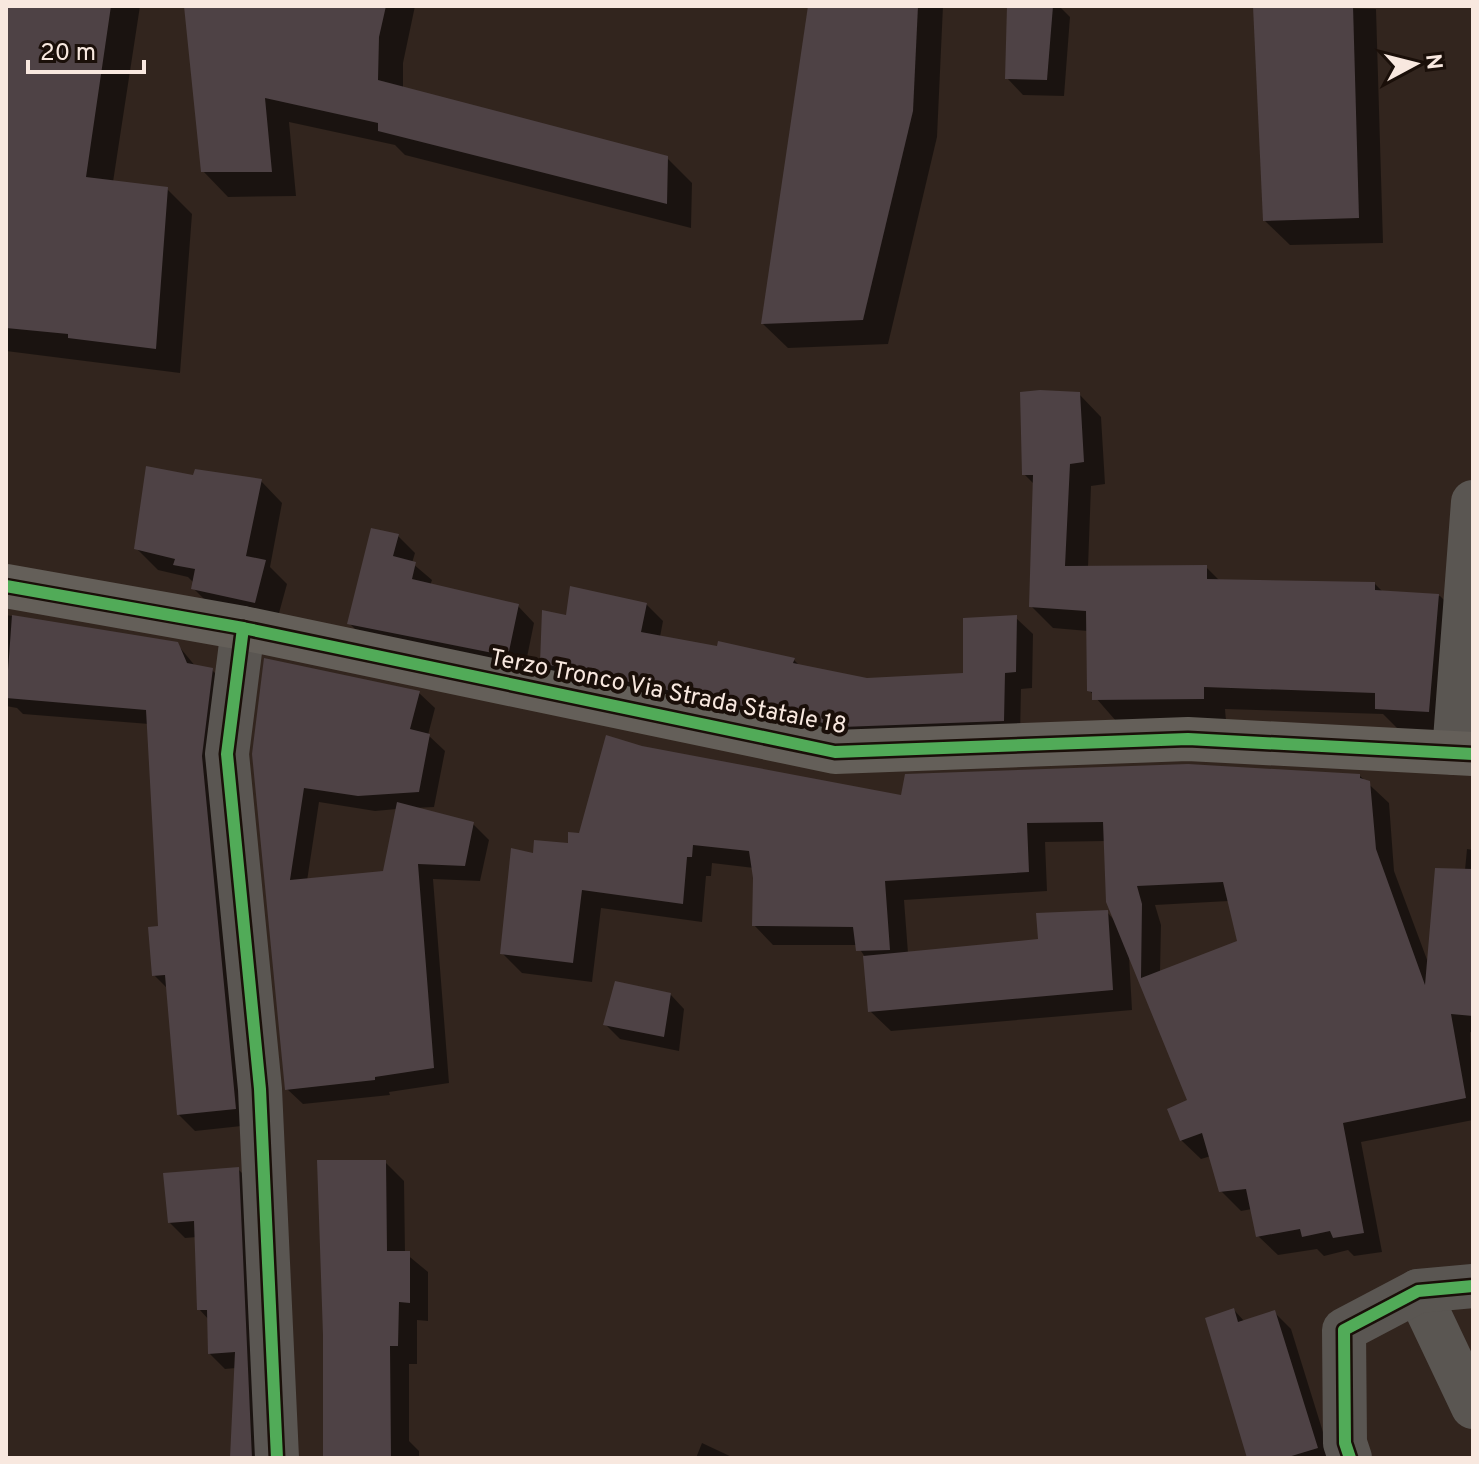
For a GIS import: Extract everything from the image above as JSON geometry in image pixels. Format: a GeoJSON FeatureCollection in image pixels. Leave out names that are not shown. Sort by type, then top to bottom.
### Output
{"type":"FeatureCollection","features":[{"type":"Feature","properties":{"kind":"main road","name":"Terzo Tronco Via Strada Statale 18"},"geometry":{"type":"LineString","coordinates":[[6,586],[243,628],[835,752],[1188,739],[1463,753]]}},
{"type":"Feature","properties":{"kind":"street"},"geometry":{"type":"LineString","coordinates":[[1463,753],[1473,502]]}},
{"type":"Feature","properties":{"kind":"street"},"geometry":{"type":"LineString","coordinates":[[243,628],[227,754],[260,1089],[277,1458]]}},
{"type":"Feature","properties":{"kind":"street"},"geometry":{"type":"LineString","coordinates":[[1350,1458],[1345,1443],[1344,1330],[1418,1291],[1473,1286]]}},
{"type":"Feature","properties":{"kind":"street"},"geometry":{"type":"LineString","coordinates":[[1418,1291],[1473,1407]]}},
{"type":"Feature","properties":{"kind":"building"},"geometry":{"type":"Polygon","coordinates":[[[6,6],[111,6],[86,177],[168,187],[156,349],[68,338],[68,334],[6,328],[6,6]]]}},
{"type":"Feature","properties":{"kind":"building"},"geometry":{"type":"Polygon","coordinates":[[[184,6],[386,6],[379,37],[378,80],[668,156],[667,204],[378,131],[378,123],[265,98],[272,172],[201,172],[184,6]]]}},
{"type":"Feature","properties":{"kind":"building"},"geometry":{"type":"Polygon","coordinates":[[[808,6],[918,6],[913,111],[863,320],[761,324],[808,6]]]}},
{"type":"Feature","properties":{"kind":"building"},"geometry":{"type":"Polygon","coordinates":[[[1007,6],[1053,6],[1047,80],[1005,79],[1007,6]]]}},
{"type":"Feature","properties":{"kind":"building"},"geometry":{"type":"Polygon","coordinates":[[[1253,6],[1353,6],[1359,218],[1263,221],[1253,6]]]}},
{"type":"Feature","properties":{"kind":"building"},"geometry":{"type":"Polygon","coordinates":[[[1020,392],[1080,392],[1084,462],[1070,464],[1065,566],[1207,565],[1207,579],[1375,582],[1375,590],[1439,594],[1429,712],[1375,709],[1375,693],[1204,687],[1204,699],[1092,700],[1092,692],[1087,691],[1086,611],[1029,607],[1033,475],[1022,475],[1020,392]]]}},
{"type":"Feature","properties":{"kind":"building"},"geometry":{"type":"Polygon","coordinates":[[[146,466],[193,475],[195,469],[262,479],[246,556],[266,560],[255,603],[191,589],[195,569],[173,565],[175,559],[134,549],[146,466]]]}},
{"type":"Feature","properties":{"kind":"building"},"geometry":{"type":"Polygon","coordinates":[[[371,528],[399,534],[393,556],[416,562],[412,579],[519,604],[508,656],[347,624],[371,528]]]}},
{"type":"Feature","properties":{"kind":"building"},"geometry":{"type":"Polygon","coordinates":[[[570,586],[647,603],[641,632],[717,646],[718,641],[795,658],[793,663],[867,678],[963,673],[963,618],[1017,615],[1016,672],[1005,673],[1004,721],[842,727],[540,663],[542,610],[566,615],[570,586]]]}},
{"type":"Feature","properties":{"kind":"building"},"geometry":{"type":"Polygon","coordinates":[[[12,615],[178,642],[187,663],[213,668],[202,756],[236,1109],[177,1115],[165,975],[152,976],[148,927],[158,926],[146,710],[6,698],[12,615]]]}},
{"type":"Feature","properties":{"kind":"building"},"geometry":{"type":"Polygon","coordinates":[[[264,658],[420,691],[410,729],[430,734],[419,792],[358,796],[304,788],[290,880],[383,871],[397,802],[474,822],[465,866],[418,864],[434,1068],[375,1077],[375,1080],[285,1090],[252,754],[264,658]]]}},
{"type":"Feature","properties":{"kind":"building"},"geometry":{"type":"Polygon","coordinates":[[[606,735],[642,746],[901,795],[905,774],[1188,764],[1360,774],[1360,778],[1370,781],[1376,849],[1425,985],[1435,868],[1473,869],[1473,1016],[1451,1014],[1466,1098],[1343,1123],[1364,1233],[1333,1238],[1330,1231],[1302,1237],[1300,1229],[1256,1237],[1246,1189],[1219,1192],[1202,1133],[1180,1141],[1167,1109],[1187,1100],[1106,902],[1103,822],[1027,823],[1029,872],[885,881],[890,950],[856,951],[853,927],[752,926],[753,878],[749,851],[693,845],[692,857],[687,857],[683,904],[582,890],[573,963],[500,954],[511,848],[533,853],[534,840],[568,843],[568,832],[579,833],[606,735]],[[1223,882],[1137,886],[1142,904],[1141,978],[1237,941],[1223,882]]]}},
{"type":"Feature","properties":{"kind":"building"},"geometry":{"type":"Polygon","coordinates":[[[1108,910],[1113,990],[868,1012],[863,956],[1038,939],[1036,913],[1108,910]]]}},
{"type":"Feature","properties":{"kind":"building"},"geometry":{"type":"Polygon","coordinates":[[[615,981],[671,993],[664,1037],[603,1025],[615,981]]]}},
{"type":"Feature","properties":{"kind":"building"},"geometry":{"type":"Polygon","coordinates":[[[317,1160],[386,1160],[387,1251],[410,1251],[410,1303],[399,1302],[398,1346],[390,1346],[391,1458],[323,1458],[323,1335],[317,1160]]]}},
{"type":"Feature","properties":{"kind":"building"},"geometry":{"type":"Polygon","coordinates":[[[239,1167],[252,1458],[230,1458],[235,1352],[208,1354],[207,1310],[197,1310],[194,1221],[168,1223],[163,1173],[239,1167]]]}},
{"type":"Feature","properties":{"kind":"building"},"geometry":{"type":"Polygon","coordinates":[[[1234,1308],[1238,1322],[1275,1310],[1318,1448],[1285,1458],[1247,1458],[1205,1318],[1234,1308]]]}},
{"type":"Feature","properties":{"kind":"cycle path"},"geometry":{"type":"LineString","coordinates":[[6,586],[243,628],[835,752],[1188,739],[1473,754]]}},
{"type":"Feature","properties":{"kind":"cycle path"},"geometry":{"type":"LineString","coordinates":[[243,628],[227,754],[260,1089],[277,1458]]}},
{"type":"Feature","properties":{"kind":"cycle path"},"geometry":{"type":"LineString","coordinates":[[1350,1458],[1345,1443],[1344,1330],[1418,1291],[1473,1286]]}}]}
